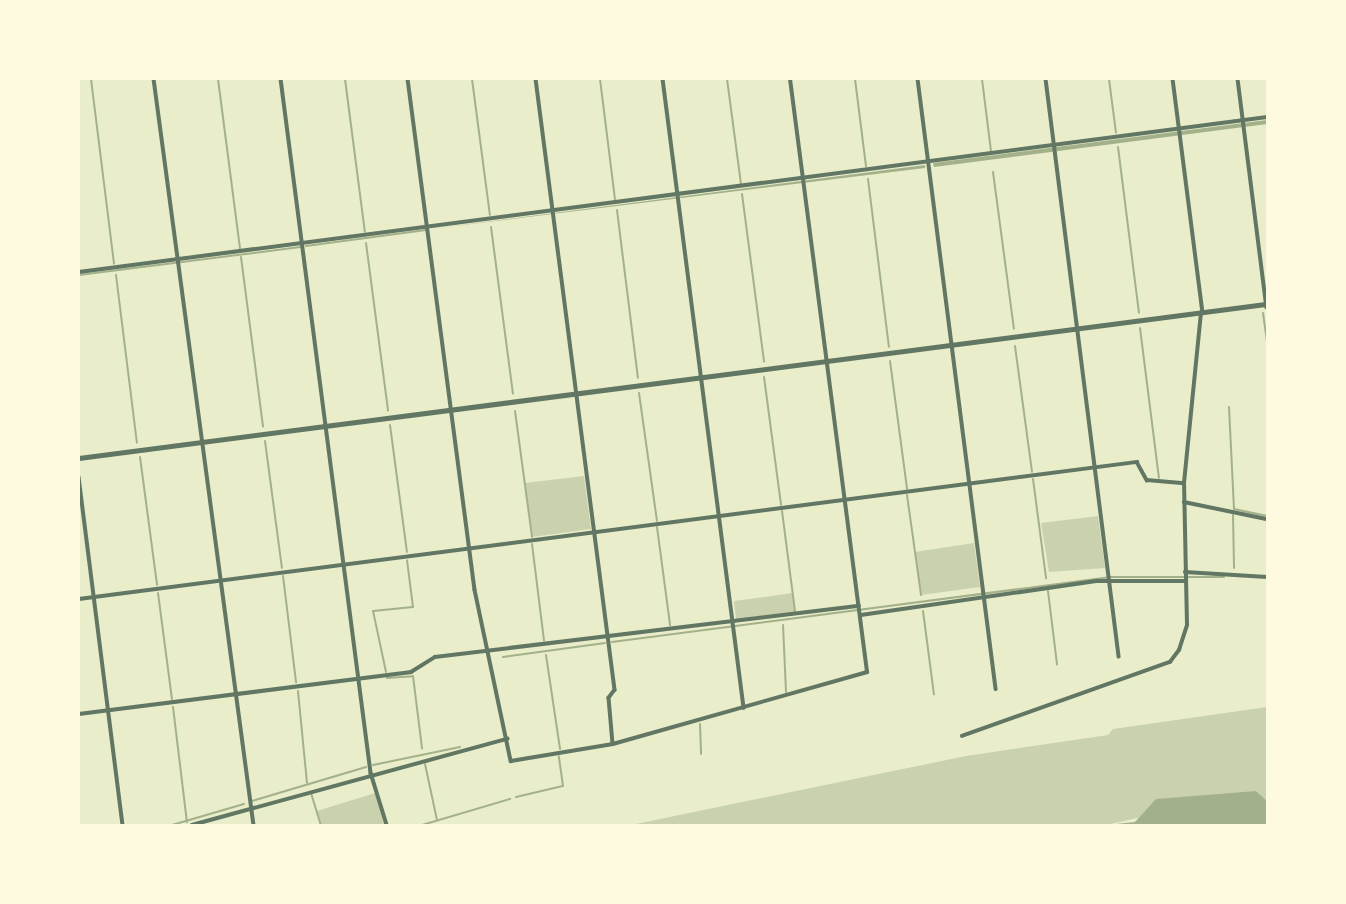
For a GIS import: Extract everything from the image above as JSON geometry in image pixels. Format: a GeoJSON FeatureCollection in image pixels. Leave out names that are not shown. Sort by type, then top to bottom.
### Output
{"type":"FeatureCollection","features":[{"type":"Feature","properties":{"kind":"street"},"geometry":{"type":"LineString","coordinates":[[154,79],[234,694],[254,825]]}},
{"type":"Feature","properties":{"kind":"street"},"geometry":{"type":"LineString","coordinates":[[281,79],[371,773],[387,825]]}},
{"type":"Feature","properties":{"kind":"street"},"geometry":{"type":"LineString","coordinates":[[408,79],[469,548],[511,761],[613,744],[865,676],[860,610],[790,79]]}},
{"type":"Feature","properties":{"kind":"street"},"geometry":{"type":"LineString","coordinates":[[536,79],[609,638],[613,744]]}},
{"type":"Feature","properties":{"kind":"street"},"geometry":{"type":"LineString","coordinates":[[663,79],[744,708]]}},
{"type":"Feature","properties":{"kind":"street"},"geometry":{"type":"LineString","coordinates":[[918,79],[996,689]]}},
{"type":"Feature","properties":{"kind":"street"},"geometry":{"type":"LineString","coordinates":[[1046,79],[1119,656]]}},
{"type":"Feature","properties":{"kind":"street"},"geometry":{"type":"LineString","coordinates":[[962,736],[1170,662],[1184,639],[1184,483],[1202,312],[1173,79]]}},
{"type":"Feature","properties":{"kind":"street"},"geometry":{"type":"LineString","coordinates":[[79,458],[1267,305],[1238,79]]}},
{"type":"Feature","properties":{"kind":"street"},"geometry":{"type":"LineString","coordinates":[[79,272],[1180,132],[1267,117]]}},
{"type":"Feature","properties":{"kind":"street"},"geometry":{"type":"LineString","coordinates":[[79,598],[1137,462],[1147,480],[1184,483]]}},
{"type":"Feature","properties":{"kind":"street"},"geometry":{"type":"LineString","coordinates":[[79,477],[123,825]]}},
{"type":"Feature","properties":{"kind":"street"},"geometry":{"type":"LineString","coordinates":[[1183,502],[1267,519]]}},
{"type":"Feature","properties":{"kind":"street"},"geometry":{"type":"LineString","coordinates":[[79,714],[411,672],[435,657],[733,625],[1109,578],[1267,577]]}},
{"type":"Feature","properties":{"kind":"street"},"geometry":{"type":"LineString","coordinates":[[192,825],[371,773],[507,739]]}},
{"type":"Feature","properties":{"kind":"shaded area"},"geometry":{"type":"Polygon","coordinates":[[[1267,120],[1267,124],[934,167],[933,163],[1267,120]]]}},
{"type":"Feature","properties":{"kind":"shaded area"},"geometry":{"type":"Polygon","coordinates":[[[925,165],[925,168],[430,229],[925,165]]]}},
{"type":"Feature","properties":{"kind":"shaded area"},"geometry":{"type":"Polygon","coordinates":[[[584,476],[591,529],[532,537],[525,483],[584,476]]]}},
{"type":"Feature","properties":{"kind":"shaded area"},"geometry":{"type":"Polygon","coordinates":[[[1098,516],[1105,568],[1049,572],[1041,523],[1098,516]]]}},
{"type":"Feature","properties":{"kind":"shaded area"},"geometry":{"type":"Polygon","coordinates":[[[974,543],[980,587],[921,595],[915,552],[974,543]]]}},
{"type":"Feature","properties":{"kind":"shaded area"},"geometry":{"type":"Polygon","coordinates":[[[793,593],[795,612],[736,619],[734,601],[793,593]]]}},
{"type":"Feature","properties":{"kind":"shaded area"},"geometry":{"type":"Polygon","coordinates":[[[1267,707],[1267,801],[1256,791],[1106,825],[631,825],[966,756],[1108,735],[1113,729],[1267,707]]]}},
{"type":"Feature","properties":{"kind":"shaded area"},"geometry":{"type":"Polygon","coordinates":[[[1256,791],[1267,801],[1267,825],[1106,825],[1135,822],[1156,799],[1256,791]]]}},
{"type":"Feature","properties":{"kind":"shaded area"},"geometry":{"type":"Polygon","coordinates":[[[375,793],[384,825],[321,825],[317,811],[375,793]]]}},
{"type":"Feature","properties":{"kind":"waterway"},"geometry":{"type":"LineString","coordinates":[[91,79],[114,264]]}},
{"type":"Feature","properties":{"kind":"waterway"},"geometry":{"type":"LineString","coordinates":[[218,79],[240,249]]}},
{"type":"Feature","properties":{"kind":"waterway"},"geometry":{"type":"LineString","coordinates":[[345,79],[365,232]]}},
{"type":"Feature","properties":{"kind":"waterway"},"geometry":{"type":"LineString","coordinates":[[472,79],[490,215]]}},
{"type":"Feature","properties":{"kind":"waterway"},"geometry":{"type":"LineString","coordinates":[[600,79],[615,199]]}},
{"type":"Feature","properties":{"kind":"waterway"},"geometry":{"type":"LineString","coordinates":[[727,79],[741,184]]}},
{"type":"Feature","properties":{"kind":"waterway"},"geometry":{"type":"LineString","coordinates":[[855,79],[866,166]]}},
{"type":"Feature","properties":{"kind":"waterway"},"geometry":{"type":"LineString","coordinates":[[982,79],[991,151]]}},
{"type":"Feature","properties":{"kind":"waterway"},"geometry":{"type":"LineString","coordinates":[[1109,79],[1116,133]]}},
{"type":"Feature","properties":{"kind":"waterway"},"geometry":{"type":"LineString","coordinates":[[1118,147],[1139,313]]}},
{"type":"Feature","properties":{"kind":"waterway"},"geometry":{"type":"LineString","coordinates":[[993,172],[1014,329]]}},
{"type":"Feature","properties":{"kind":"waterway"},"geometry":{"type":"LineString","coordinates":[[868,179],[889,347]]}},
{"type":"Feature","properties":{"kind":"waterway"},"geometry":{"type":"LineString","coordinates":[[742,194],[764,362]]}},
{"type":"Feature","properties":{"kind":"waterway"},"geometry":{"type":"LineString","coordinates":[[617,210],[638,378]]}},
{"type":"Feature","properties":{"kind":"waterway"},"geometry":{"type":"LineString","coordinates":[[491,227],[513,394]]}},
{"type":"Feature","properties":{"kind":"waterway"},"geometry":{"type":"LineString","coordinates":[[306,246],[426,230]]}},
{"type":"Feature","properties":{"kind":"waterway"},"geometry":{"type":"LineString","coordinates":[[366,243],[388,411]]}},
{"type":"Feature","properties":{"kind":"waterway"},"geometry":{"type":"LineString","coordinates":[[79,275],[300,247]]}},
{"type":"Feature","properties":{"kind":"waterway"},"geometry":{"type":"LineString","coordinates":[[241,257],[263,427]]}},
{"type":"Feature","properties":{"kind":"waterway"},"geometry":{"type":"LineString","coordinates":[[116,275],[137,443]]}},
{"type":"Feature","properties":{"kind":"waterway"},"geometry":{"type":"LineString","coordinates":[[1263,313],[1267,343]]}},
{"type":"Feature","properties":{"kind":"waterway"},"geometry":{"type":"LineString","coordinates":[[1140,328],[1159,478]]}},
{"type":"Feature","properties":{"kind":"waterway"},"geometry":{"type":"LineString","coordinates":[[1015,346],[1032,472]]}},
{"type":"Feature","properties":{"kind":"waterway"},"geometry":{"type":"LineString","coordinates":[[890,361],[907,489]]}},
{"type":"Feature","properties":{"kind":"waterway"},"geometry":{"type":"LineString","coordinates":[[764,377],[781,505]]}},
{"type":"Feature","properties":{"kind":"waterway"},"geometry":{"type":"LineString","coordinates":[[639,393],[657,521]]}},
{"type":"Feature","properties":{"kind":"waterway"},"geometry":{"type":"LineString","coordinates":[[1229,407],[1234,509],[1267,516]]}},
{"type":"Feature","properties":{"kind":"waterway"},"geometry":{"type":"LineString","coordinates":[[515,411],[532,537]]}},
{"type":"Feature","properties":{"kind":"waterway"},"geometry":{"type":"LineString","coordinates":[[390,425],[407,552]]}},
{"type":"Feature","properties":{"kind":"waterway"},"geometry":{"type":"LineString","coordinates":[[265,441],[282,568]]}},
{"type":"Feature","properties":{"kind":"waterway"},"geometry":{"type":"LineString","coordinates":[[140,457],[157,585]]}},
{"type":"Feature","properties":{"kind":"waterway"},"geometry":{"type":"LineString","coordinates":[[1033,479],[1046,578]]}},
{"type":"Feature","properties":{"kind":"waterway"},"geometry":{"type":"LineString","coordinates":[[907,495],[921,595]]}},
{"type":"Feature","properties":{"kind":"waterway"},"geometry":{"type":"LineString","coordinates":[[782,511],[795,611]]}},
{"type":"Feature","properties":{"kind":"waterway"},"geometry":{"type":"LineString","coordinates":[[1233,515],[1234,568]]}},
{"type":"Feature","properties":{"kind":"waterway"},"geometry":{"type":"LineString","coordinates":[[657,527],[670,625]]}},
{"type":"Feature","properties":{"kind":"waterway"},"geometry":{"type":"LineString","coordinates":[[532,544],[544,640]]}},
{"type":"Feature","properties":{"kind":"waterway"},"geometry":{"type":"LineString","coordinates":[[386,672],[373,611],[413,607],[407,560]]}},
{"type":"Feature","properties":{"kind":"waterway"},"geometry":{"type":"LineString","coordinates":[[283,576],[296,682]]}},
{"type":"Feature","properties":{"kind":"waterway"},"geometry":{"type":"LineString","coordinates":[[612,642],[1111,577],[1224,577]]}},
{"type":"Feature","properties":{"kind":"waterway"},"geometry":{"type":"LineString","coordinates":[[1048,591],[1057,664]]}},
{"type":"Feature","properties":{"kind":"waterway"},"geometry":{"type":"LineString","coordinates":[[158,593],[172,699]]}},
{"type":"Feature","properties":{"kind":"waterway"},"geometry":{"type":"LineString","coordinates":[[923,611],[934,694]]}},
{"type":"Feature","properties":{"kind":"waterway"},"geometry":{"type":"LineString","coordinates":[[783,625],[786,692]]}},
{"type":"Feature","properties":{"kind":"waterway"},"geometry":{"type":"LineString","coordinates":[[503,657],[605,643]]}},
{"type":"Feature","properties":{"kind":"waterway"},"geometry":{"type":"LineString","coordinates":[[546,655],[560,749]]}},
{"type":"Feature","properties":{"kind":"waterway"},"geometry":{"type":"LineString","coordinates":[[387,678],[413,676],[422,748]]}},
{"type":"Feature","properties":{"kind":"waterway"},"geometry":{"type":"LineString","coordinates":[[298,691],[307,783]]}},
{"type":"Feature","properties":{"kind":"waterway"},"geometry":{"type":"LineString","coordinates":[[173,707],[187,822]]}},
{"type":"Feature","properties":{"kind":"waterway"},"geometry":{"type":"LineString","coordinates":[[700,724],[701,754]]}},
{"type":"Feature","properties":{"kind":"waterway"},"geometry":{"type":"LineString","coordinates":[[373,765],[460,747]]}},
{"type":"Feature","properties":{"kind":"waterway"},"geometry":{"type":"LineString","coordinates":[[516,797],[563,786],[559,756]]}},
{"type":"Feature","properties":{"kind":"waterway"},"geometry":{"type":"LineString","coordinates":[[425,764],[437,820]]}},
{"type":"Feature","properties":{"kind":"waterway"},"geometry":{"type":"LineString","coordinates":[[252,801],[366,767]]}},
{"type":"Feature","properties":{"kind":"waterway"},"geometry":{"type":"LineString","coordinates":[[311,793],[321,825]]}},
{"type":"Feature","properties":{"kind":"waterway"},"geometry":{"type":"LineString","coordinates":[[422,825],[510,799]]}},
{"type":"Feature","properties":{"kind":"waterway"},"geometry":{"type":"LineString","coordinates":[[172,825],[244,804]]}}]}
